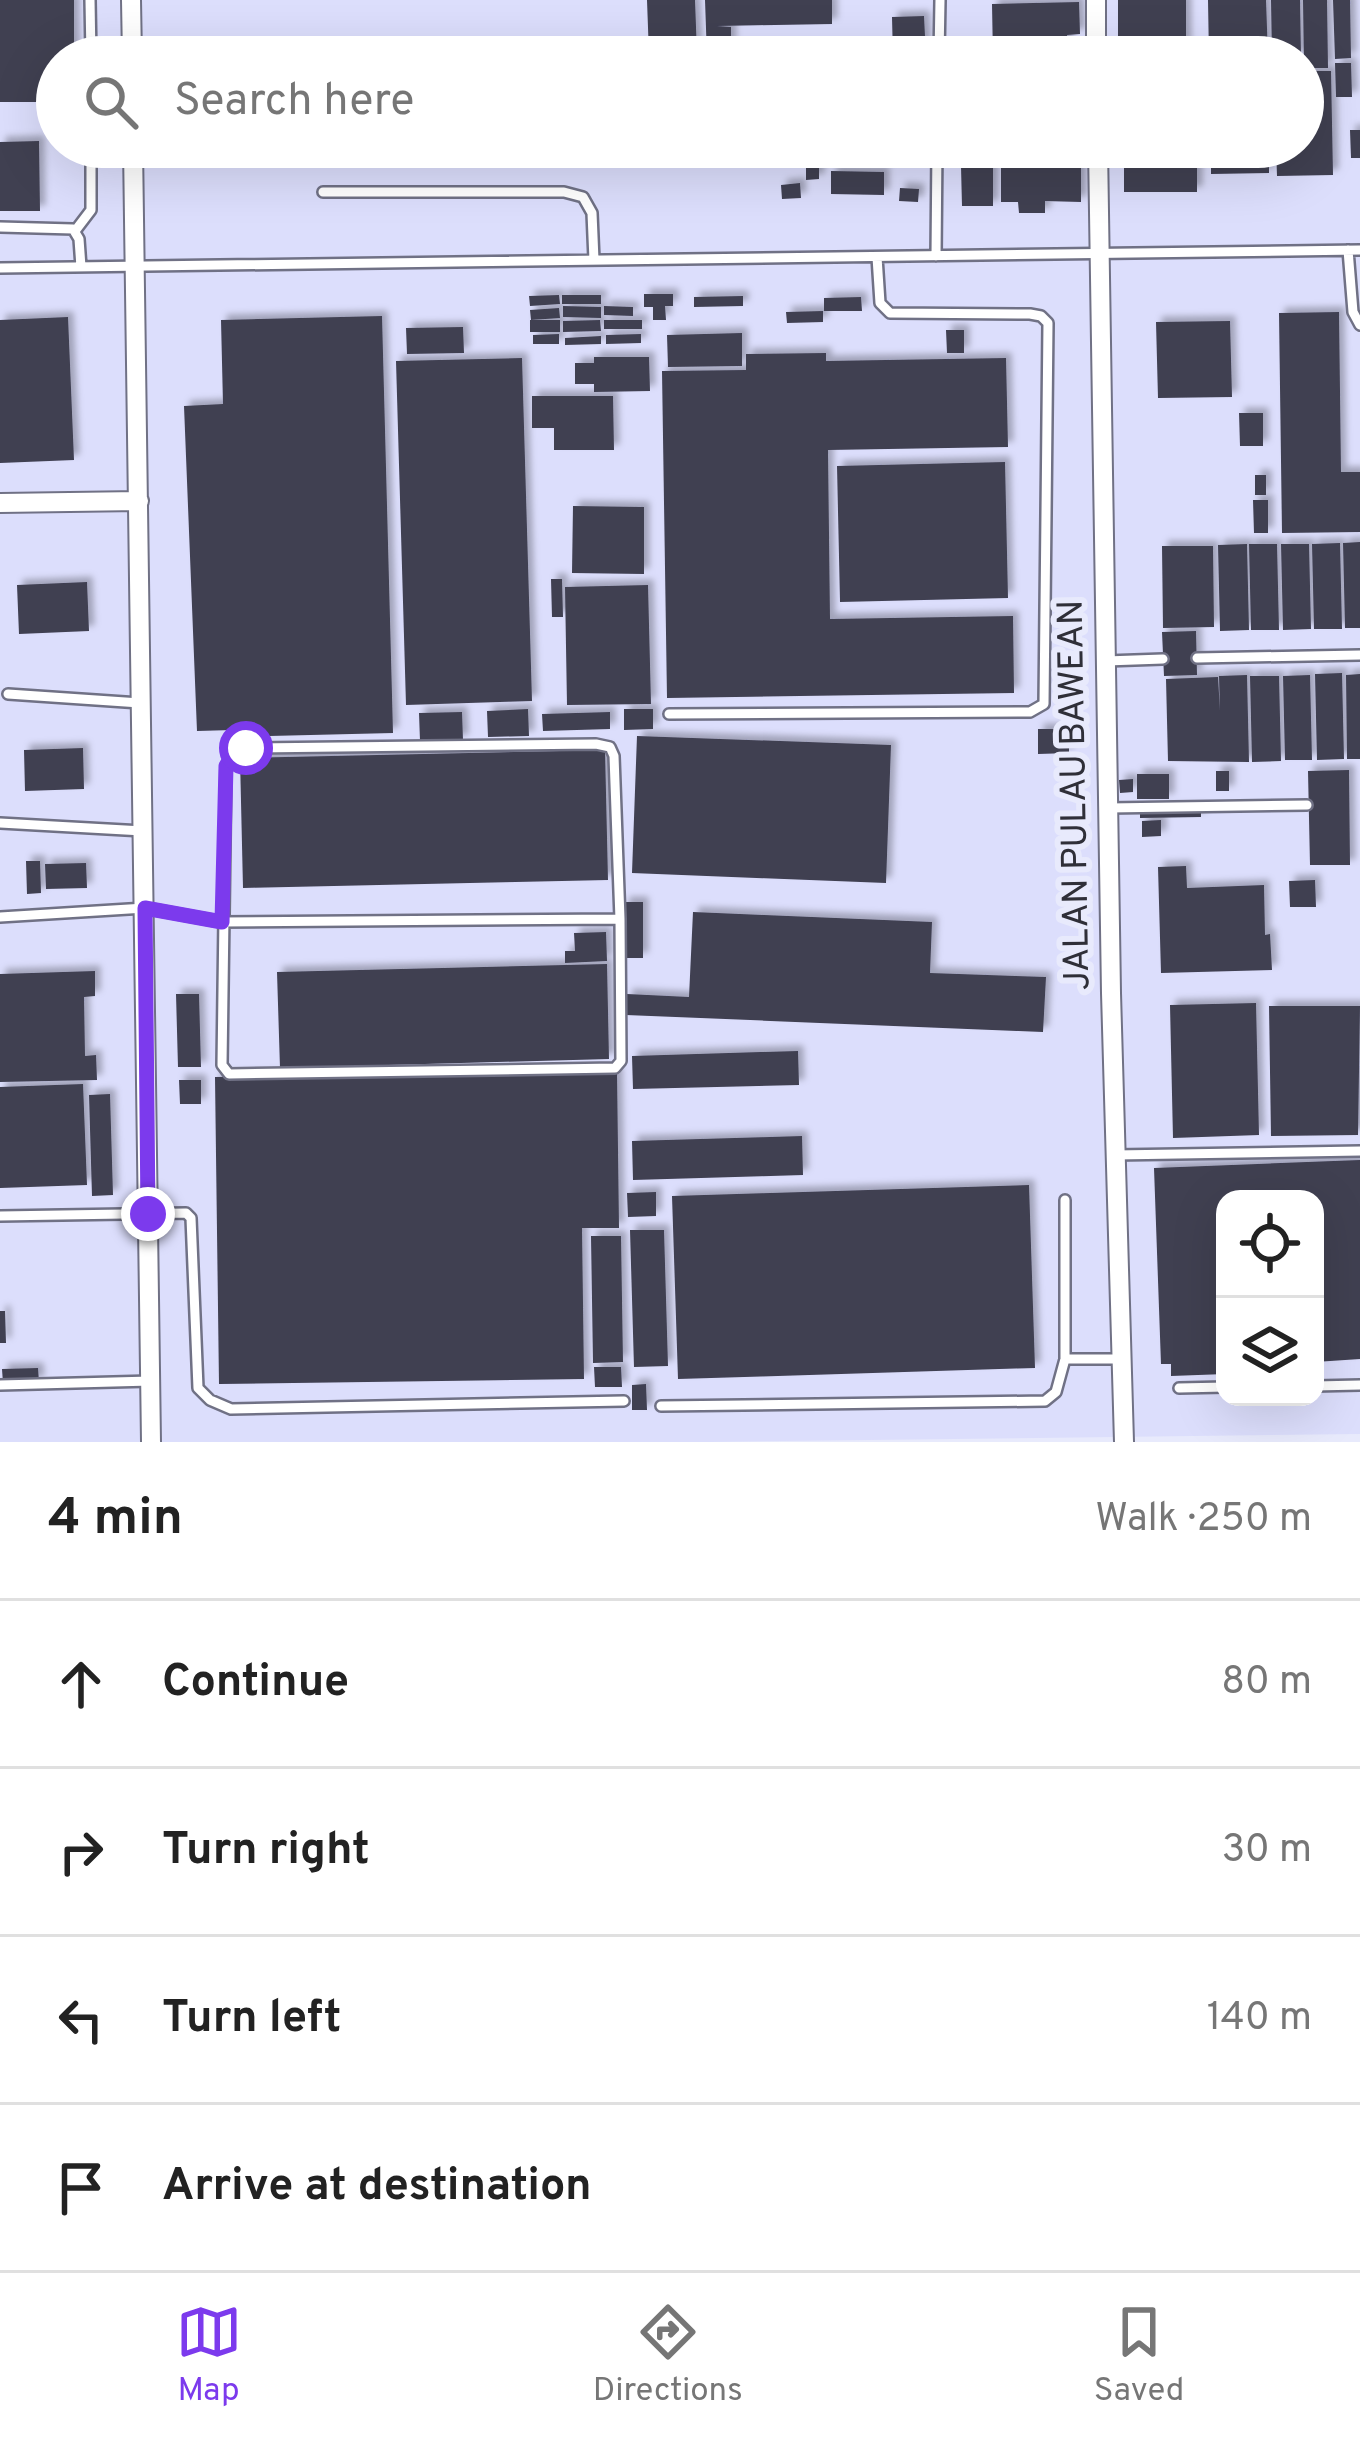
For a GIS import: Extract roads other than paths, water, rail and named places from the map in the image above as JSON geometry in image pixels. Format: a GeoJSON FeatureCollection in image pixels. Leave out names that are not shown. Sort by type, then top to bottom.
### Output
{"type":"FeatureCollection","features":[{"type":"Feature","properties":{"kind":"street"},"geometry":{"type":"LineString","coordinates":[[131,0],[132,36]]}},
{"type":"Feature","properties":{"kind":"street"},"geometry":{"type":"LineString","coordinates":[[1096,0],[1096,36]]}},
{"type":"Feature","properties":{"kind":"street"},"geometry":{"type":"LineString","coordinates":[[133,168],[151,1442]]}},
{"type":"Feature","properties":{"kind":"street","name":"JALAN PULAU BAWEAN"},"geometry":{"type":"LineString","coordinates":[[1098,168],[1114,1155],[1124,1442]]}},
{"type":"Feature","properties":{"kind":"street"},"geometry":{"type":"LineString","coordinates":[[0,503],[139,501]]}},
{"type":"Feature","properties":{"kind":"lane"},"geometry":{"type":"LineString","coordinates":[[91,0],[91,36]]}},
{"type":"Feature","properties":{"kind":"lane"},"geometry":{"type":"LineString","coordinates":[[939,36],[940,0]]}},
{"type":"Feature","properties":{"kind":"lane"},"geometry":{"type":"LineString","coordinates":[[80,267],[75,231],[91,210],[91,168]]}},
{"type":"Feature","properties":{"kind":"lane"},"geometry":{"type":"LineString","coordinates":[[936,256],[938,168]]}},
{"type":"Feature","properties":{"kind":"lane"},"geometry":{"type":"LineString","coordinates":[[323,192],[564,192],[583,197],[592,213],[594,260]]}},
{"type":"Feature","properties":{"kind":"lane"},"geometry":{"type":"LineString","coordinates":[[0,227],[68,227],[75,231]]}},
{"type":"Feature","properties":{"kind":"lane"},"geometry":{"type":"LineString","coordinates":[[0,268],[1354,250],[1353,312],[1360,325]]}},
{"type":"Feature","properties":{"kind":"lane"},"geometry":{"type":"LineString","coordinates":[[669,715],[1030,712],[1044,704],[1048,323],[1030,314],[890,313],[880,303],[877,256]]}},
{"type":"Feature","properties":{"kind":"lane"},"geometry":{"type":"LineString","coordinates":[[1196,658],[1360,655]]}},
{"type":"Feature","properties":{"kind":"lane"},"geometry":{"type":"LineString","coordinates":[[1106,661],[1163,659]]}},
{"type":"Feature","properties":{"kind":"lane"},"geometry":{"type":"LineString","coordinates":[[8,694],[143,703]]}},
{"type":"Feature","properties":{"kind":"lane"},"geometry":{"type":"LineString","coordinates":[[610,747],[620,919],[621,1061],[615,1068],[224,1072],[220,1052],[226,766],[239,749],[610,747]]}},
{"type":"Feature","properties":{"kind":"lane"},"geometry":{"type":"LineString","coordinates":[[1109,808],[1306,805]]}},
{"type":"Feature","properties":{"kind":"lane"},"geometry":{"type":"LineString","coordinates":[[0,824],[143,831]]}},
{"type":"Feature","properties":{"kind":"lane"},"geometry":{"type":"LineString","coordinates":[[0,917],[145,908],[222,922],[620,919]]}},
{"type":"Feature","properties":{"kind":"lane"},"geometry":{"type":"LineString","coordinates":[[1114,1155],[1360,1151]]}},
{"type":"Feature","properties":{"kind":"lane"},"geometry":{"type":"LineString","coordinates":[[662,1406],[1045,1400],[1056,1392],[1065,1359],[1065,1200]]}},
{"type":"Feature","properties":{"kind":"lane"},"geometry":{"type":"LineString","coordinates":[[0,1216],[176,1210],[190,1218],[198,1388],[210,1400],[231,1408],[624,1401]]}},
{"type":"Feature","properties":{"kind":"lane"},"geometry":{"type":"LineString","coordinates":[[1065,1359],[1119,1359]]}},
{"type":"Feature","properties":{"kind":"lane"},"geometry":{"type":"LineString","coordinates":[[0,1385],[151,1382]]}},
{"type":"Feature","properties":{"kind":"lane"},"geometry":{"type":"LineString","coordinates":[[1324,1386],[1360,1385]]}},
{"type":"Feature","properties":{"kind":"lane"},"geometry":{"type":"LineString","coordinates":[[1178,1388],[1216,1387]]}}]}
